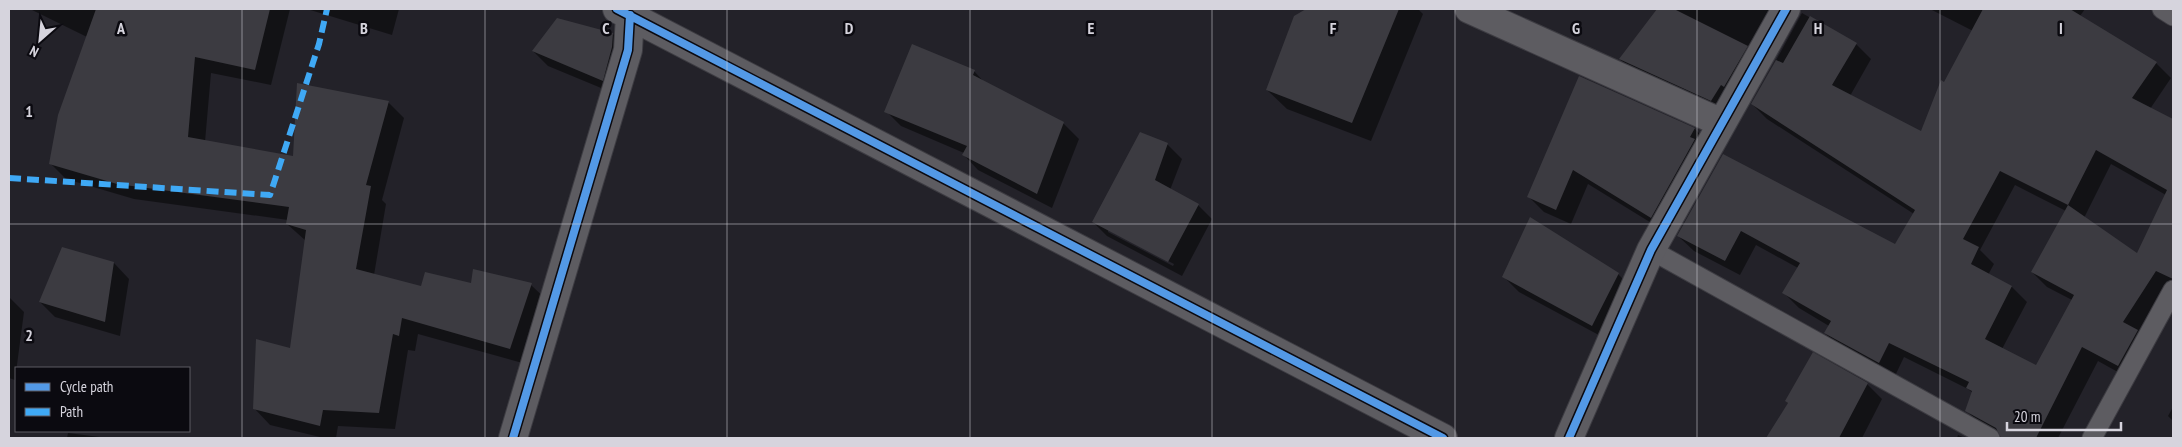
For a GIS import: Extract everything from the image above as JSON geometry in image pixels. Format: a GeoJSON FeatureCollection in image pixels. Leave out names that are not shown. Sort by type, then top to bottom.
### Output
{"type":"FeatureCollection","features":[{"type":"Feature","properties":{"kind":"street"},"geometry":{"type":"LineString","coordinates":[[1469,9],[1722,123]]}},
{"type":"Feature","properties":{"kind":"street"},"geometry":{"type":"LineString","coordinates":[[1569,438],[1651,250],[1786,9]]}},
{"type":"Feature","properties":{"kind":"street"},"geometry":{"type":"LineString","coordinates":[[513,438],[628,50],[623,12]]}},
{"type":"Feature","properties":{"kind":"street"},"geometry":{"type":"LineString","coordinates":[[623,12],[1443,438]]}},
{"type":"Feature","properties":{"kind":"lane"},"geometry":{"type":"LineString","coordinates":[[2162,9],[2173,16]]}},
{"type":"Feature","properties":{"kind":"lane"},"geometry":{"type":"LineString","coordinates":[[1651,250],[1990,438]]}},
{"type":"Feature","properties":{"kind":"lane"},"geometry":{"type":"LineString","coordinates":[[2092,438],[2173,290]]}},
{"type":"Feature","properties":{"kind":"building"},"geometry":{"type":"Polygon","coordinates":[[[96,9],[270,9],[255,70],[195,57],[188,137],[293,156],[297,83],[389,101],[366,185],[371,186],[356,269],[421,286],[425,272],[471,283],[473,269],[532,283],[510,349],[402,318],[399,336],[393,334],[379,413],[323,410],[320,426],[253,409],[256,339],[290,348],[306,230],[286,224],[289,207],[117,184],[49,164],[58,115],[96,9]]]}},
{"type":"Feature","properties":{"kind":"building"},"geometry":{"type":"Polygon","coordinates":[[[1306,9],[1399,9],[1352,123],[1266,90],[1294,16],[1306,9]]]}},
{"type":"Feature","properties":{"kind":"building"},"geometry":{"type":"Polygon","coordinates":[[[1657,9],[1674,9],[1748,46],[1724,87],[1721,85],[1711,101],[1619,59],[1657,9]]]}},
{"type":"Feature","properties":{"kind":"building"},"geometry":{"type":"Polygon","coordinates":[[[1983,9],[2070,9],[2157,62],[2132,98],[2173,119],[2173,279],[2156,271],[2123,322],[2138,330],[2118,366],[2082,347],[2036,438],[2001,438],[1996,428],[1965,411],[1972,391],[1966,388],[1969,382],[1889,343],[1879,363],[1824,333],[1831,321],[1782,293],[1800,263],[1741,231],[1725,261],[1677,236],[1723,154],[1895,244],[1915,210],[1751,104],[1776,60],[1783,63],[1810,16],[1857,43],[1832,85],[1921,131],[1941,80],[1944,82],[1983,9]],[[2096,150],[2068,205],[2137,253],[2167,190],[2096,150]],[[2000,171],[1963,239],[1979,247],[1971,264],[2012,286],[1985,339],[2036,365],[2074,295],[2031,272],[2068,205],[2000,171]]]}},
{"type":"Feature","properties":{"kind":"building"},"geometry":{"type":"Polygon","coordinates":[[[557,18],[613,33],[612,47],[603,81],[532,51],[557,18]]]}},
{"type":"Feature","properties":{"kind":"building"},"geometry":{"type":"Polygon","coordinates":[[[912,44],[975,70],[973,75],[1064,122],[1037,194],[962,155],[967,146],[884,112],[912,44]]]}},
{"type":"Feature","properties":{"kind":"building"},"geometry":{"type":"Polygon","coordinates":[[[1579,76],[1695,128],[1690,137],[1695,139],[1651,218],[1573,170],[1556,210],[1527,197],[1579,76]]]}},
{"type":"Feature","properties":{"kind":"building"},"geometry":{"type":"Polygon","coordinates":[[[1140,132],[1168,143],[1155,180],[1199,204],[1168,262],[1092,222],[1140,132]]]}},
{"type":"Feature","properties":{"kind":"building"},"geometry":{"type":"Polygon","coordinates":[[[1530,217],[1619,273],[1592,326],[1502,277],[1530,217]]]}},
{"type":"Feature","properties":{"kind":"building"},"geometry":{"type":"Polygon","coordinates":[[[62,247],[114,262],[105,322],[39,302],[62,247]]]}},
{"type":"Feature","properties":{"kind":"building"},"geometry":{"type":"Polygon","coordinates":[[[1813,352],[1868,383],[1839,438],[1766,438],[1788,403],[1785,401],[1813,352]]]}},
{"type":"Feature","properties":{"kind":"marked path"},"geometry":{"type":"LineString","coordinates":[[9,178],[270,195],[319,44],[327,9]]}},
{"type":"Feature","properties":{"kind":"cycle path"},"geometry":{"type":"LineString","coordinates":[[617,9],[1443,438]]}},
{"type":"Feature","properties":{"kind":"cycle path"},"geometry":{"type":"LineString","coordinates":[[1569,438],[1651,250],[1786,9]]}},
{"type":"Feature","properties":{"kind":"cycle path"},"geometry":{"type":"LineString","coordinates":[[513,438],[628,50],[630,15]]}}]}
